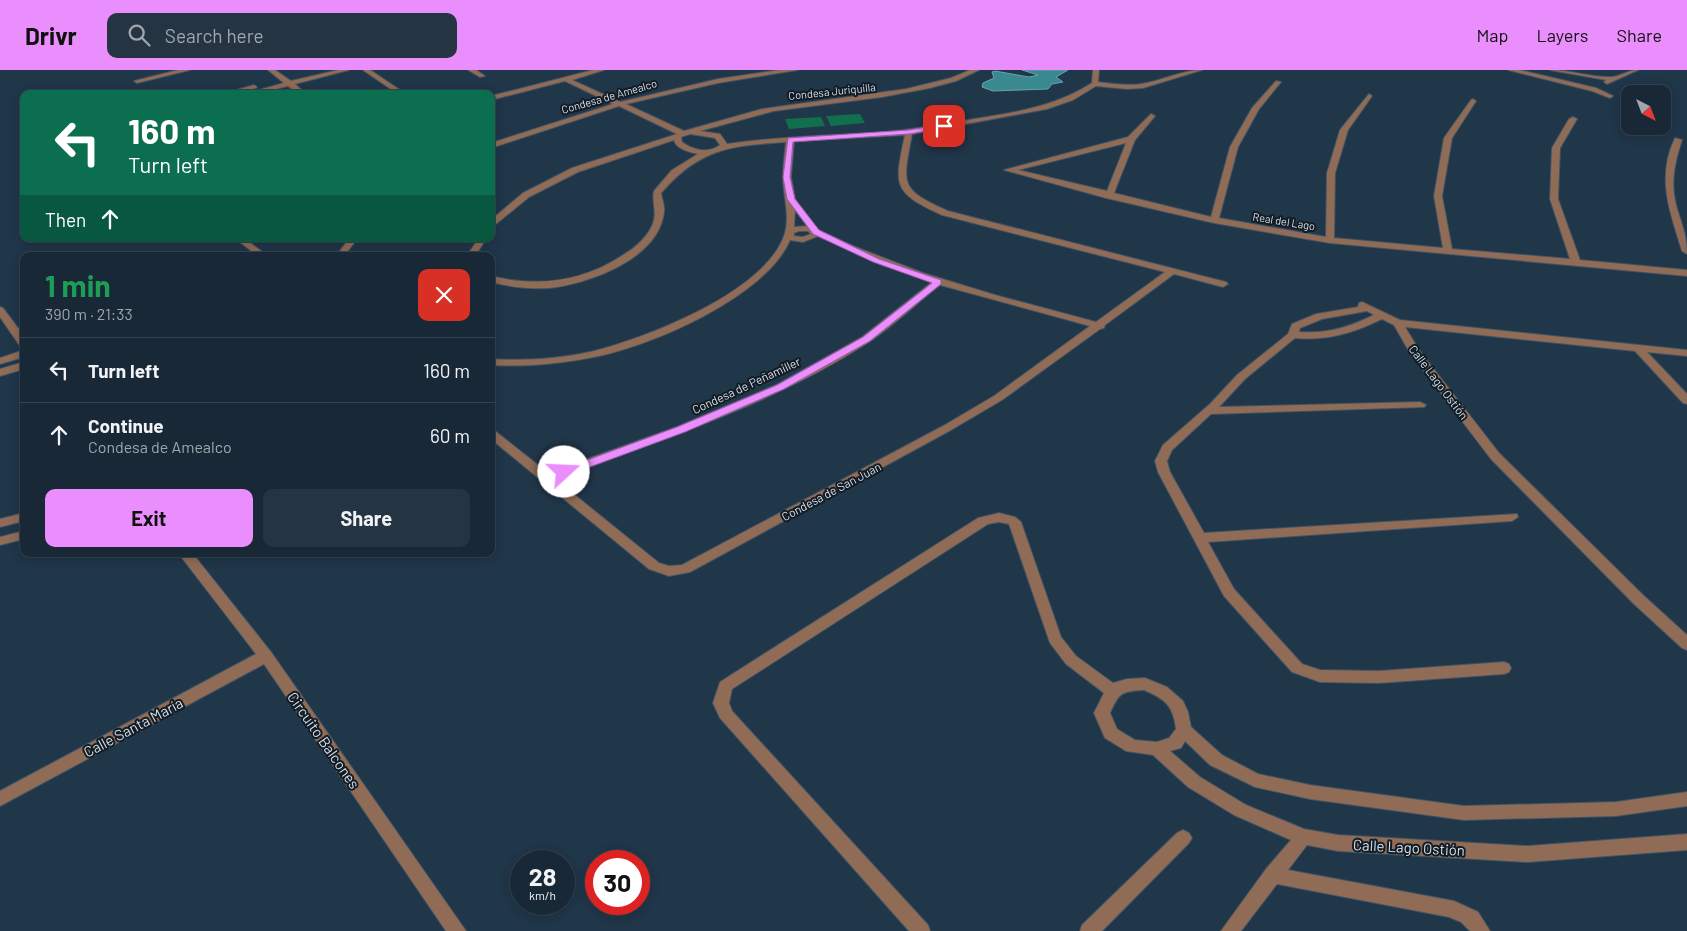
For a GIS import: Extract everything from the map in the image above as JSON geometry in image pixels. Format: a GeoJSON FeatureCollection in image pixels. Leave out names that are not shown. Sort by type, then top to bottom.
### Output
{"type":"FeatureCollection","features":[{"type":"Feature","properties":{"kind":"street"},"geometry":{"type":"LineString","coordinates":[[137,81],[187,70]]}},
{"type":"Feature","properties":{"kind":"street"},"geometry":{"type":"LineString","coordinates":[[271,70],[298,90]]}},
{"type":"Feature","properties":{"kind":"street"},"geometry":{"type":"LineString","coordinates":[[260,90],[324,70]]}},
{"type":"Feature","properties":{"kind":"street"},"geometry":{"type":"LineString","coordinates":[[246,90],[346,70]]}},
{"type":"Feature","properties":{"kind":"street"},"geometry":{"type":"LineString","coordinates":[[366,70],[397,90]]}},
{"type":"Feature","properties":{"kind":"street"},"geometry":{"type":"LineString","coordinates":[[471,70],[482,76]]}},
{"type":"Feature","properties":{"kind":"street"},"geometry":{"type":"LineString","coordinates":[[495,97],[601,70]]}},
{"type":"Feature","properties":{"kind":"street","name":"Condesa de Amealco"},"geometry":{"type":"LineString","coordinates":[[495,145],[620,105],[700,84],[795,70]]}},
{"type":"Feature","properties":{"kind":"street","name":"Condesa Juriquilla"},"geometry":{"type":"LineString","coordinates":[[495,222],[526,196],[575,170],[683,134],[741,116],[787,107],[893,95],[934,85],[976,70]]}},
{"type":"Feature","properties":{"kind":"street"},"geometry":{"type":"LineString","coordinates":[[1095,84],[1096,70]]}},
{"type":"Feature","properties":{"kind":"street"},"geometry":{"type":"LineString","coordinates":[[495,280],[516,284],[550,285],[584,277],[613,266],[638,250],[652,235],[660,213],[657,193],[675,172],[706,152],[723,147],[790,140],[909,132],[1032,111],[1064,102],[1095,84],[1127,87],[1143,86],[1198,70]]}},
{"type":"Feature","properties":{"kind":"street"},"geometry":{"type":"LineString","coordinates":[[1512,70],[1594,89],[1610,96]]}},
{"type":"Feature","properties":{"kind":"street"},"geometry":{"type":"LineString","coordinates":[[1553,70],[1614,78]]}},
{"type":"Feature","properties":{"kind":"street"},"geometry":{"type":"LineString","coordinates":[[1594,89],[1614,78],[1635,70]]}},
{"type":"Feature","properties":{"kind":"street"},"geometry":{"type":"LineString","coordinates":[[565,79],[683,134],[676,139],[680,146],[706,152]]}},
{"type":"Feature","properties":{"kind":"street"},"geometry":{"type":"LineString","coordinates":[[1214,220],[1234,147],[1256,108],[1278,82]]}},
{"type":"Feature","properties":{"kind":"street"},"geometry":{"type":"LineString","coordinates":[[1330,240],[1331,173],[1344,130],[1369,96]]}},
{"type":"Feature","properties":{"kind":"street"},"geometry":{"type":"LineString","coordinates":[[1448,251],[1438,196],[1448,138],[1473,101]]}},
{"type":"Feature","properties":{"kind":"street"},"geometry":{"type":"LineString","coordinates":[[1109,196],[1130,139],[1151,116]]}},
{"type":"Feature","properties":{"kind":"street"},"geometry":{"type":"LineString","coordinates":[[1573,119],[1556,148],[1554,199],[1576,263]]}},
{"type":"Feature","properties":{"kind":"street"},"geometry":{"type":"LineString","coordinates":[[909,132],[900,180],[905,192],[921,203],[945,213],[1223,284]]}},
{"type":"Feature","properties":{"kind":"street","name":"Condesa Juriquilla"},"geometry":{"type":"LineString","coordinates":[[683,134],[716,136],[723,142],[723,147]]}},
{"type":"Feature","properties":{"kind":"street","name":"Real del Lago"},"geometry":{"type":"LineString","coordinates":[[1130,139],[1008,170],[1214,220],[1330,240],[1687,273]]}},
{"type":"Feature","properties":{"kind":"street"},"geometry":{"type":"LineString","coordinates":[[780,253],[788,233],[791,199],[787,177],[790,140]]}},
{"type":"Feature","properties":{"kind":"street"},"geometry":{"type":"LineString","coordinates":[[1678,140],[1668,167],[1671,203],[1687,251]]}},
{"type":"Feature","properties":{"kind":"street"},"geometry":{"type":"LineString","coordinates":[[791,199],[812,235]]}},
{"type":"Feature","properties":{"kind":"street"},"geometry":{"type":"LineString","coordinates":[[788,233],[793,239],[812,235],[938,282],[1100,326]]}},
{"type":"Feature","properties":{"kind":"street"},"geometry":{"type":"LineString","coordinates":[[495,362],[522,364],[590,354],[652,336],[710,310],[751,283],[780,253],[812,235]]}},
{"type":"Feature","properties":{"kind":"street"},"geometry":{"type":"LineString","coordinates":[[244,242],[258,252]]}},
{"type":"Feature","properties":{"kind":"street"},"geometry":{"type":"LineString","coordinates":[[343,252],[351,242]]}},
{"type":"Feature","properties":{"kind":"street","name":"Condesa de San Juan"},"geometry":{"type":"LineString","coordinates":[[495,436],[654,566],[669,571],[685,569],[947,428],[998,398],[1100,326],[1173,271]]}},
{"type":"Feature","properties":{"kind":"street","name":"Condesa de Peñamiller"},"geometry":{"type":"LineString","coordinates":[[547,478],[681,429],[780,387],[866,339],[938,282]]}},
{"type":"Feature","properties":{"kind":"street"},"geometry":{"type":"LineString","coordinates":[[1398,323],[1365,306],[1320,316],[1296,326],[1292,335],[1241,377],[1208,411],[1167,448],[1161,461],[1164,472],[1229,592],[1297,668],[1320,676],[1379,677],[1504,668]]}},
{"type":"Feature","properties":{"kind":"street"},"geometry":{"type":"LineString","coordinates":[[0,310],[20,338]]}},
{"type":"Feature","properties":{"kind":"street"},"geometry":{"type":"LineString","coordinates":[[1292,335],[1321,337],[1341,334],[1382,315]]}},
{"type":"Feature","properties":{"kind":"street","name":"Calle Lago Ostión"},"geometry":{"type":"LineString","coordinates":[[1398,323],[1687,353]]}},
{"type":"Feature","properties":{"kind":"street","name":"Calle Lago Ostión"},"geometry":{"type":"LineString","coordinates":[[1398,323],[1414,351],[1495,456],[1639,600],[1687,644]]}},
{"type":"Feature","properties":{"kind":"street"},"geometry":{"type":"LineString","coordinates":[[1638,348],[1687,401]]}},
{"type":"Feature","properties":{"kind":"street"},"geometry":{"type":"LineString","coordinates":[[0,361],[20,354]]}},
{"type":"Feature","properties":{"kind":"street"},"geometry":{"type":"LineString","coordinates":[[0,373],[20,366]]}},
{"type":"Feature","properties":{"kind":"street"},"geometry":{"type":"LineString","coordinates":[[1208,411],[1420,405]]}},
{"type":"Feature","properties":{"kind":"street"},"geometry":{"type":"LineString","coordinates":[[921,931],[725,714],[721,703],[725,686],[983,520],[1007,517],[1014,522],[1055,639],[1072,660],[1113,690]]}},
{"type":"Feature","properties":{"kind":"street"},"geometry":{"type":"LineString","coordinates":[[1199,538],[1512,517]]}},
{"type":"Feature","properties":{"kind":"street"},"geometry":{"type":"LineString","coordinates":[[0,524],[20,518]]}},
{"type":"Feature","properties":{"kind":"street"},"geometry":{"type":"LineString","coordinates":[[0,541],[20,536]]}},
{"type":"Feature","properties":{"kind":"street","name":"Circuito Balcones"},"geometry":{"type":"LineString","coordinates":[[188,557],[266,656],[457,931]]}},
{"type":"Feature","properties":{"kind":"street","name":"Calle Santa María"},"geometry":{"type":"LineString","coordinates":[[0,798],[266,656]]}},
{"type":"Feature","properties":{"kind":"street"},"geometry":{"type":"LineString","coordinates":[[1145,684],[1167,694],[1182,711],[1184,730],[1175,743],[1157,749],[1132,746],[1111,733],[1102,713],[1113,690],[1122,685],[1145,684]]}},
{"type":"Feature","properties":{"kind":"street"},"geometry":{"type":"LineString","coordinates":[[1184,730],[1216,760],[1255,780],[1310,792],[1464,813],[1616,809],[1687,799]]}},
{"type":"Feature","properties":{"kind":"street","name":"Calle Lago Ostión"},"geometry":{"type":"LineString","coordinates":[[1157,749],[1194,782],[1240,810],[1303,837],[1338,843],[1528,854],[1687,842]]}},
{"type":"Feature","properties":{"kind":"street"},"geometry":{"type":"LineString","coordinates":[[1230,931],[1303,837]]}},
{"type":"Feature","properties":{"kind":"street"},"geometry":{"type":"LineString","coordinates":[[1088,931],[1183,838]]}},
{"type":"Feature","properties":{"kind":"street"},"geometry":{"type":"LineString","coordinates":[[1272,875],[1462,911],[1473,918],[1481,931]]}},
{"type":"Feature","properties":{"kind":"shaded area"},"geometry":{"type":"Polygon","coordinates":[[[1022,70],[1068,70],[1056,77],[1063,82],[1052,84],[1048,89],[993,91],[982,87],[983,83],[994,78],[992,72],[995,71],[1029,77],[1038,75],[1022,70]]]}},
{"type":"Feature","properties":{"kind":"shaded area"},"geometry":{"type":"Polygon","coordinates":[[[860,114],[865,123],[831,126],[826,116],[860,114]]]}},
{"type":"Feature","properties":{"kind":"shaded area"},"geometry":{"type":"Polygon","coordinates":[[[821,117],[825,126],[789,129],[785,119],[821,117]]]}},
{"type":"Feature","properties":{"kind":"route"},"geometry":{"type":"LineString","coordinates":[[564,472],[681,429],[780,387],[866,339],[938,282],[876,260],[842,246],[816,232],[791,199],[787,177],[790,140],[909,132],[944,126]]}}]}
